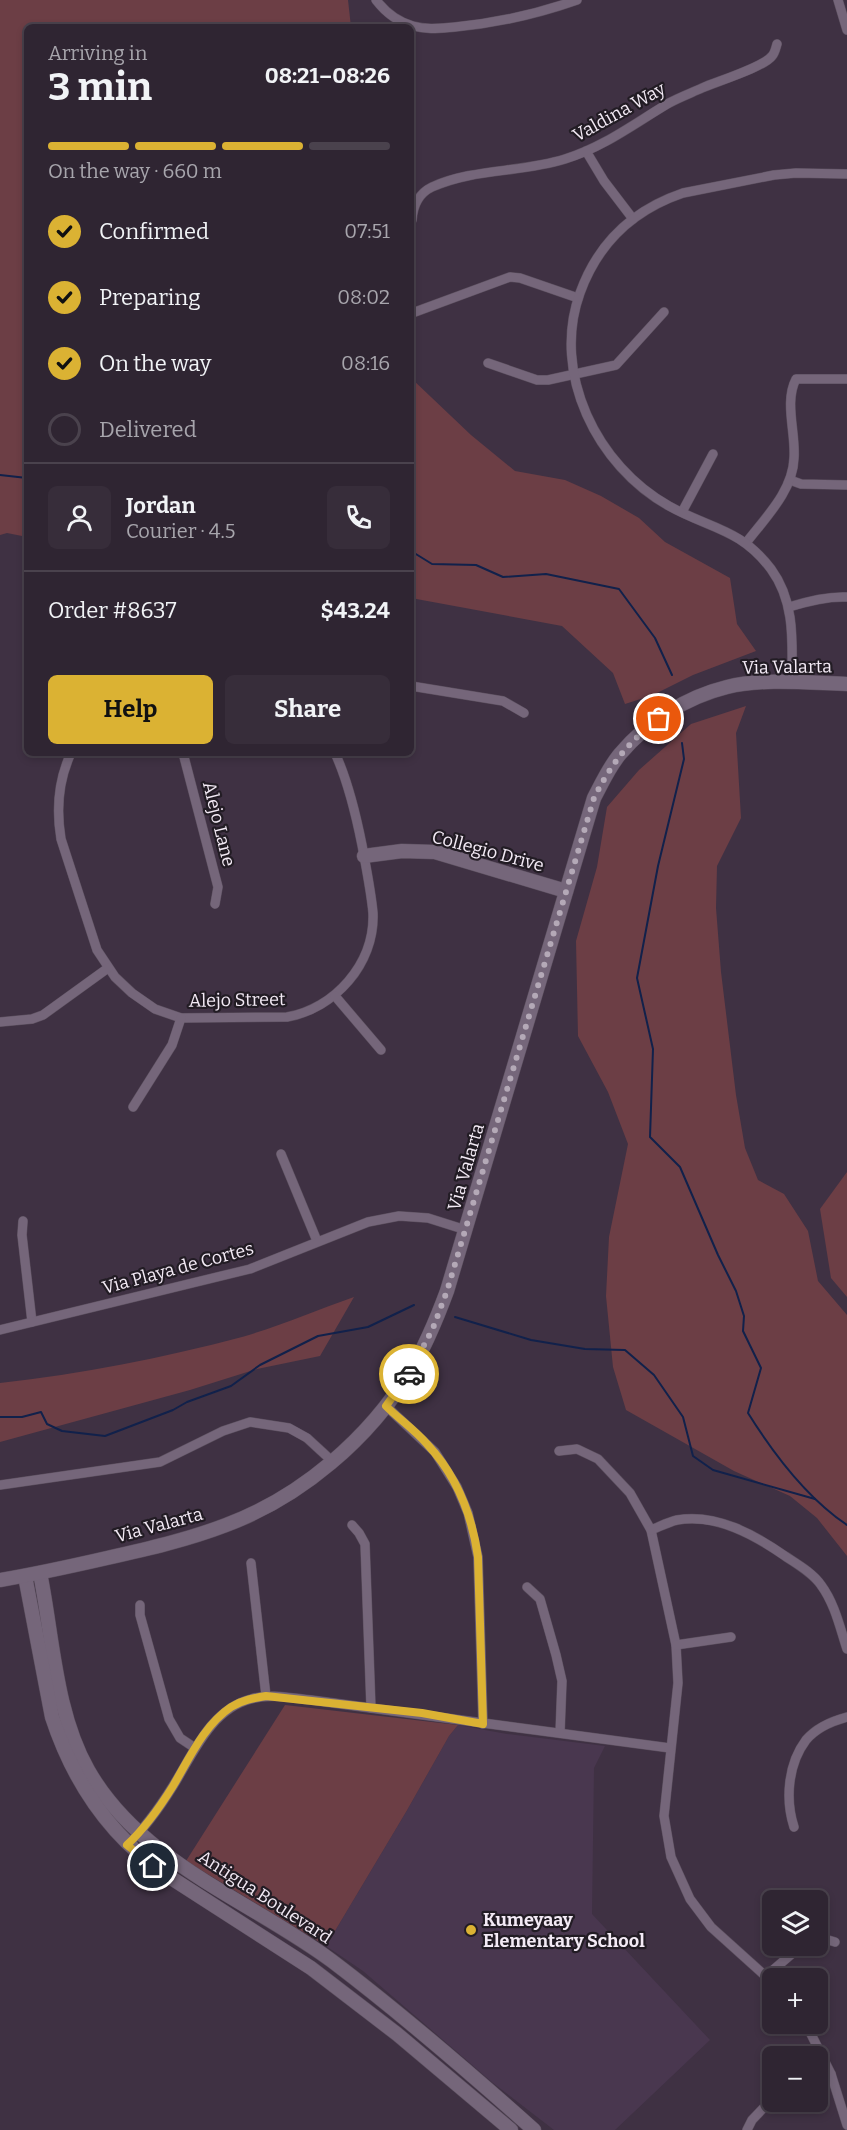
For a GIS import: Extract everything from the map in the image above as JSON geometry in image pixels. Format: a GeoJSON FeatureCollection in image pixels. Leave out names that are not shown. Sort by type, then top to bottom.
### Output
{"type":"FeatureCollection","features":[{"type":"Feature","properties":{"kind":"main road","name":"Via Valarta"},"geometry":{"type":"LineString","coordinates":[[0,1580],[188,1539],[228,1525],[288,1495],[332,1461],[386,1406],[411,1370],[433,1328],[447,1291],[594,798],[608,772],[620,754],[643,731],[689,700],[728,687],[750,684],[847,684]]}},
{"type":"Feature","properties":{"kind":"main road","name":"Collegio Drive"},"geometry":{"type":"LineString","coordinates":[[364,856],[402,851],[435,852],[566,891]]}},
{"type":"Feature","properties":{"kind":"main road","name":"Antigua Boulevard"},"geometry":{"type":"LineString","coordinates":[[40,1573],[72,1736],[95,1782],[115,1810],[138,1834],[210,1884],[330,1960],[428,2039],[534,2130]]}},
{"type":"Feature","properties":{"kind":"main road","name":"Antigua Boulevard"},"geometry":{"type":"LineString","coordinates":[[24,1576],[52,1717],[58,1735],[87,1794],[127,1845],[165,1874],[300,1960],[406,2042],[512,2130]]}},
{"type":"Feature","properties":{"kind":"main road"},"geometry":{"type":"LineString","coordinates":[[300,1960],[308,1953],[316,1951]]}},
{"type":"Feature","properties":{"kind":"main road"},"geometry":{"type":"LineString","coordinates":[[406,2042],[416,2043],[428,2039]]}},
{"type":"Feature","properties":{"kind":"street"},"geometry":{"type":"LineString","coordinates":[[376,0],[395,18],[409,24]]}},
{"type":"Feature","properties":{"kind":"street"},"geometry":{"type":"LineString","coordinates":[[414,26],[427,28],[488,24],[540,13],[577,0]]}},
{"type":"Feature","properties":{"kind":"street"},"geometry":{"type":"LineString","coordinates":[[838,0],[847,30]]}},
{"type":"Feature","properties":{"kind":"street","name":"Valdina Way"},"geometry":{"type":"LineString","coordinates":[[414,206],[425,191],[433,187],[480,172],[531,168],[567,159],[586,151],[612,139],[670,102],[726,77],[761,65],[773,56],[777,44]]}},
{"type":"Feature","properties":{"kind":"street"},"geometry":{"type":"LineString","coordinates":[[586,151],[604,181],[633,219]]}},
{"type":"Feature","properties":{"kind":"street"},"geometry":{"type":"LineString","coordinates":[[792,683],[792,624],[789,607],[772,571],[746,543],[732,533],[682,512],[644,488],[612,456],[588,418],[574,374],[570,334],[586,275],[600,251],[626,224],[670,197],[774,175],[847,174]]}},
{"type":"Feature","properties":{"kind":"street"},"geometry":{"type":"LineString","coordinates":[[415,312],[510,277],[520,278],[578,298]]}},
{"type":"Feature","properties":{"kind":"street"},"geometry":{"type":"LineString","coordinates":[[488,363],[537,380],[549,380],[616,365],[664,312]]}},
{"type":"Feature","properties":{"kind":"street"},"geometry":{"type":"LineString","coordinates":[[746,543],[784,492],[790,480],[795,459],[791,390],[796,379],[847,379]]}},
{"type":"Feature","properties":{"kind":"street"},"geometry":{"type":"LineString","coordinates":[[682,512],[713,454]]}},
{"type":"Feature","properties":{"kind":"street"},"geometry":{"type":"LineString","coordinates":[[790,480],[801,484],[847,485]]}},
{"type":"Feature","properties":{"kind":"street"},"geometry":{"type":"LineString","coordinates":[[789,607],[815,600],[847,597]]}},
{"type":"Feature","properties":{"kind":"street"},"geometry":{"type":"LineString","coordinates":[[414,686],[503,701],[524,713]]}},
{"type":"Feature","properties":{"kind":"street","name":"Alejo Street"},"geometry":{"type":"LineString","coordinates":[[70,756],[60,783],[58,821],[97,950],[108,968],[127,990],[143,1002],[181,1018],[287,1017],[310,1011],[335,996],[356,970],[370,938],[373,914],[358,821],[336,756]]}},
{"type":"Feature","properties":{"kind":"street","name":"Alejo Lane"},"geometry":{"type":"LineString","coordinates":[[184,756],[218,887],[215,904]]}},
{"type":"Feature","properties":{"kind":"street"},"geometry":{"type":"LineString","coordinates":[[0,1022],[32,1019],[43,1015],[108,968]]}},
{"type":"Feature","properties":{"kind":"street"},"geometry":{"type":"LineString","coordinates":[[335,996],[381,1050]]}},
{"type":"Feature","properties":{"kind":"street"},"geometry":{"type":"LineString","coordinates":[[133,1107],[172,1045],[181,1018]]}},
{"type":"Feature","properties":{"kind":"street"},"geometry":{"type":"LineString","coordinates":[[281,1154],[317,1241]]}},
{"type":"Feature","properties":{"kind":"street","name":"Via Playa de Cortes"},"geometry":{"type":"LineString","coordinates":[[0,1330],[250,1269],[368,1222],[399,1216],[428,1218],[466,1230]]}},
{"type":"Feature","properties":{"kind":"street"},"geometry":{"type":"LineString","coordinates":[[23,1221],[22,1235],[32,1323]]}},
{"type":"Feature","properties":{"kind":"street"},"geometry":{"type":"LineString","coordinates":[[386,1406],[435,1452],[457,1487],[468,1513],[478,1557],[483,1724]]}},
{"type":"Feature","properties":{"kind":"street"},"geometry":{"type":"LineString","coordinates":[[0,1485],[160,1462],[223,1431],[250,1422],[289,1428],[307,1438],[332,1461]]}},
{"type":"Feature","properties":{"kind":"street"},"geometry":{"type":"LineString","coordinates":[[559,1450],[578,1449],[598,1460],[630,1493],[651,1530],[676,1645],[678,1683],[664,1816],[671,1857],[690,1899],[711,1927],[762,1973]]}},
{"type":"Feature","properties":{"kind":"street"},"geometry":{"type":"LineString","coordinates":[[651,1530],[677,1520],[692,1520],[739,1528],[762,1540],[820,1583],[832,1603],[847,1650]]}},
{"type":"Feature","properties":{"kind":"street"},"geometry":{"type":"LineString","coordinates":[[352,1525],[365,1545],[371,1708]]}},
{"type":"Feature","properties":{"kind":"street"},"geometry":{"type":"LineString","coordinates":[[251,1563],[266,1696]]}},
{"type":"Feature","properties":{"kind":"street"},"geometry":{"type":"LineString","coordinates":[[527,1587],[540,1599],[556,1655],[561,1681],[560,1733]]}},
{"type":"Feature","properties":{"kind":"street"},"geometry":{"type":"LineString","coordinates":[[140,1605],[140,1615],[169,1719],[180,1738],[195,1748]]}},
{"type":"Feature","properties":{"kind":"street"},"geometry":{"type":"LineString","coordinates":[[676,1645],[731,1637]]}},
{"type":"Feature","properties":{"kind":"street"},"geometry":{"type":"LineString","coordinates":[[127,1845],[138,1834],[171,1789],[213,1722],[226,1711],[250,1699],[266,1696],[422,1713],[483,1724],[670,1748]]}},
{"type":"Feature","properties":{"kind":"street"},"geometry":{"type":"LineString","coordinates":[[794,1827],[789,1810],[794,1762],[806,1739],[829,1724],[847,1717]]}},
{"type":"Feature","properties":{"kind":"street"},"geometry":{"type":"LineString","coordinates":[[828,1941],[835,1942]]}},
{"type":"Feature","properties":{"kind":"street"},"geometry":{"type":"LineString","coordinates":[[780,1968],[791,1956]]}},
{"type":"Feature","properties":{"kind":"street"},"geometry":{"type":"LineString","coordinates":[[811,2034],[831,2074],[847,2125]]}},
{"type":"Feature","properties":{"kind":"street"},"geometry":{"type":"LineString","coordinates":[[747,2130],[762,2109]]}},
{"type":"Feature","properties":{"kind":"shaded area"},"geometry":{"type":"Polygon","coordinates":[[[0,0],[348,0],[351,24],[24,24],[24,536],[7,533],[0,535],[0,0]]]}},
{"type":"Feature","properties":{"kind":"shaded area"},"geometry":{"type":"Polygon","coordinates":[[[414,381],[471,435],[515,471],[565,480],[601,496],[639,518],[665,542],[730,578],[737,624],[756,651],[693,675],[653,695],[625,704],[613,673],[562,626],[414,599],[414,381]]]}},
{"type":"Feature","properties":{"kind":"shaded area"},"geometry":{"type":"Polygon","coordinates":[[[746,706],[736,733],[741,818],[717,866],[716,908],[721,972],[745,1148],[758,1180],[784,1194],[808,1231],[818,1281],[847,1315],[847,1556],[817,1518],[790,1496],[734,1471],[626,1410],[613,1367],[606,1296],[609,1237],[628,1144],[608,1092],[578,1036],[576,941],[597,867],[607,807],[639,770],[691,724],[746,706]]]}},
{"type":"Feature","properties":{"kind":"shaded area"},"geometry":{"type":"Polygon","coordinates":[[[847,1172],[847,1297],[831,1278],[820,1209],[847,1172]]]}},
{"type":"Feature","properties":{"kind":"shaded area"},"geometry":{"type":"Polygon","coordinates":[[[354,1297],[320,1356],[257,1369],[190,1390],[0,1442],[0,1383],[92,1370],[212,1345],[270,1328],[354,1297]]]}},
{"type":"Feature","properties":{"kind":"shaded area"},"geometry":{"type":"Polygon","coordinates":[[[285,1705],[458,1725],[449,1736],[326,1946],[186,1861],[285,1705]]]}},
{"type":"Feature","properties":{"kind":"shaded area","name":"Kumeyaay Elementary School"},"geometry":{"type":"Polygon","coordinates":[[[458,1725],[507,1734],[605,1746],[594,1768],[592,1914],[710,2040],[615,2130],[554,2130],[493,2083],[363,1971],[326,1946],[449,1736],[458,1725]]]}},
{"type":"Feature","properties":{"kind":"waterway"},"geometry":{"type":"LineString","coordinates":[[0,475],[24,478]]}},
{"type":"Feature","properties":{"kind":"waterway"},"geometry":{"type":"LineString","coordinates":[[414,553],[432,564],[476,565],[503,577],[546,574],[619,589],[655,638],[672,675]]}},
{"type":"Feature","properties":{"kind":"waterway"},"geometry":{"type":"LineString","coordinates":[[682,743],[684,759],[658,866],[637,978],[653,1049],[650,1137],[680,1167],[736,1291],[744,1316],[743,1331],[761,1368],[748,1413],[768,1444],[792,1474],[818,1502],[847,1525]]}},
{"type":"Feature","properties":{"kind":"waterway"},"geometry":{"type":"LineString","coordinates":[[0,1417],[22,1417],[41,1412],[47,1424],[62,1431],[105,1436],[231,1386],[260,1365],[318,1336],[368,1327],[414,1305]]}},
{"type":"Feature","properties":{"kind":"waterway"},"geometry":{"type":"LineString","coordinates":[[455,1317],[531,1340],[585,1349],[625,1350],[654,1375],[683,1417],[693,1456],[713,1470],[815,1499]]}},
{"type":"Feature","properties":{"kind":"way so far"},"geometry":{"type":"LineString","coordinates":[[409,1374],[433,1328],[447,1291],[594,798],[620,754],[659,719]]}},
{"type":"Feature","properties":{"kind":"place","name":"Kumeyaay Elementary School"},"geometry":{"type":"Point","coordinates":[471,1930]}},
{"type":"Feature","properties":{"kind":"route"},"geometry":{"type":"LineString","coordinates":[[153,1866],[127,1845],[159,1807],[213,1722],[234,1705],[266,1696],[422,1713],[483,1724],[476,1542],[463,1500],[443,1463],[426,1442],[386,1406],[409,1374]]}}]}
